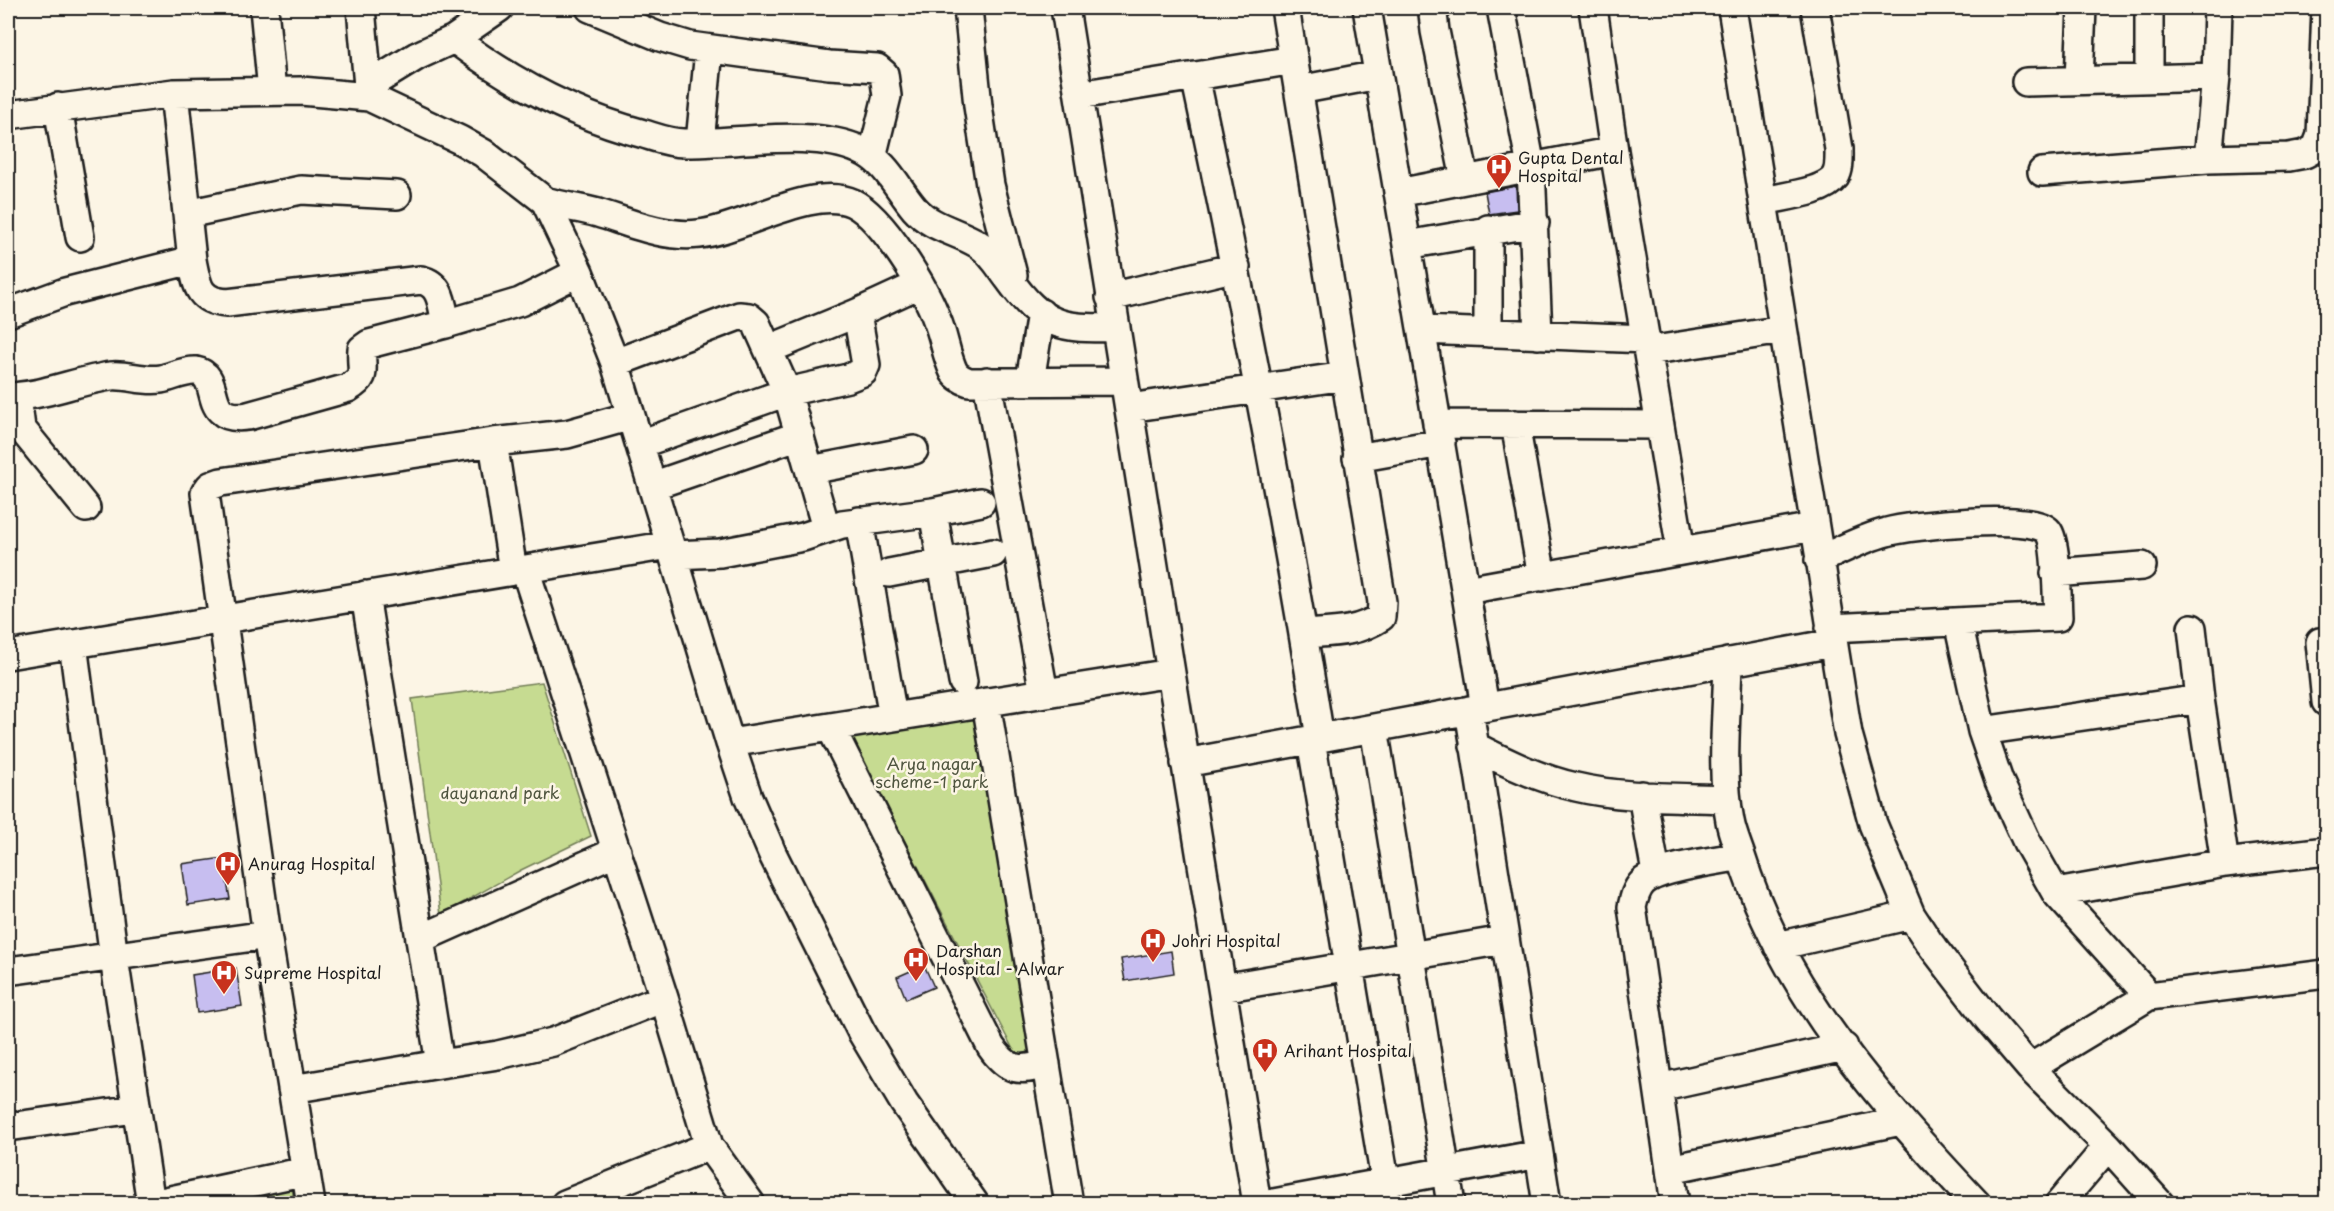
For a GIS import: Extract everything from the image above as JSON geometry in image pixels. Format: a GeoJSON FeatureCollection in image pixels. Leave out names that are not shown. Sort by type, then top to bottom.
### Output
{"type":"FeatureCollection","features":[{"type":"Feature","properties":{"kind":"street"},"geometry":{"type":"LineString","coordinates":[[264,8],[272,91]]}},
{"type":"Feature","properties":{"kind":"street"},"geometry":{"type":"LineString","coordinates":[[361,8],[369,91]]}},
{"type":"Feature","properties":{"kind":"street"},"geometry":{"type":"LineString","coordinates":[[369,91],[417,56],[454,39],[499,8]]}},
{"type":"Feature","properties":{"kind":"street"},"geometry":{"type":"LineString","coordinates":[[590,8],[660,37],[709,50],[829,65],[877,68],[884,74],[887,96],[872,157]]}},
{"type":"Feature","properties":{"kind":"street"},"geometry":{"type":"LineString","coordinates":[[968,8],[977,96],[990,185],[1016,290]]}},
{"type":"Feature","properties":{"kind":"street"},"geometry":{"type":"LineString","coordinates":[[1065,8],[1257,1203]]}},
{"type":"Feature","properties":{"kind":"street"},"geometry":{"type":"LineString","coordinates":[[1285,8],[1382,602],[1381,617],[1367,626],[1355,630],[1304,634]]}},
{"type":"Feature","properties":{"kind":"street"},"geometry":{"type":"LineString","coordinates":[[1367,8],[1466,590],[1477,709],[1474,746],[1547,1203]]}},
{"type":"Feature","properties":{"kind":"street"},"geometry":{"type":"LineString","coordinates":[[1437,8],[1433,14],[1435,31],[1465,179]]}},
{"type":"Feature","properties":{"kind":"street"},"geometry":{"type":"LineString","coordinates":[[1501,8],[1531,167],[1538,335]]}},
{"type":"Feature","properties":{"kind":"street"},"geometry":{"type":"LineString","coordinates":[[1593,8],[1614,151],[1681,551]]}},
{"type":"Feature","properties":{"kind":"street"},"geometry":{"type":"LineString","coordinates":[[1732,8],[1831,635],[1848,734],[1872,824],[1911,915],[1947,967],[2030,1068],[2108,1146],[2160,1203]]}},
{"type":"Feature","properties":{"kind":"street"},"geometry":{"type":"LineString","coordinates":[[1764,201],[1826,186],[1836,176],[1839,149],[1815,8]]}},
{"type":"Feature","properties":{"kind":"street"},"geometry":{"type":"LineString","coordinates":[[2079,80],[2082,8]]}},
{"type":"Feature","properties":{"kind":"street"},"geometry":{"type":"LineString","coordinates":[[2149,8],[2149,78]]}},
{"type":"Feature","properties":{"kind":"street"},"geometry":{"type":"LineString","coordinates":[[2208,159],[2216,76],[2218,8]]}},
{"type":"Feature","properties":{"kind":"street"},"geometry":{"type":"LineString","coordinates":[[2042,172],[2208,159],[2289,157],[2305,154],[2316,148],[2321,135],[2326,8]]}},
{"type":"Feature","properties":{"kind":"street"},"geometry":{"type":"LineString","coordinates":[[454,39],[511,77],[580,112],[624,129],[668,141],[784,139],[846,145],[872,157],[884,167],[924,218],[989,252],[1016,290],[1055,324],[1086,328],[1116,327]]}},
{"type":"Feature","properties":{"kind":"street"},"geometry":{"type":"LineString","coordinates":[[700,142],[709,50]]}},
{"type":"Feature","properties":{"kind":"street"},"geometry":{"type":"LineString","coordinates":[[1079,95],[1294,60]]}},
{"type":"Feature","properties":{"kind":"street"},"geometry":{"type":"LineString","coordinates":[[1299,90],[1378,75]]}},
{"type":"Feature","properties":{"kind":"street"},"geometry":{"type":"LineString","coordinates":[[1195,76],[1260,388],[1304,634],[1316,739],[1348,967],[1387,1193]]}},
{"type":"Feature","properties":{"kind":"street"},"geometry":{"type":"LineString","coordinates":[[2026,82],[2216,76]]}},
{"type":"Feature","properties":{"kind":"street"},"geometry":{"type":"LineString","coordinates":[[8,115],[174,93],[369,91],[483,153],[545,201],[592,212],[664,234],[701,234],[724,229],[810,201],[838,199],[862,208],[875,221],[920,284],[938,321],[955,373],[961,379],[969,382],[1124,381]]}},
{"type":"Feature","properties":{"kind":"street"},"geometry":{"type":"LineString","coordinates":[[174,93],[192,260],[200,289],[206,298],[213,302],[227,303],[421,280],[430,282],[437,288],[446,324]]}},
{"type":"Feature","properties":{"kind":"street"},"geometry":{"type":"LineString","coordinates":[[58,107],[80,237]]}},
{"type":"Feature","properties":{"kind":"street"},"geometry":{"type":"LineString","coordinates":[[1398,193],[1614,151]]}},
{"type":"Feature","properties":{"kind":"street"},"geometry":{"type":"LineString","coordinates":[[187,214],[301,190],[397,195]]}},
{"type":"Feature","properties":{"kind":"street"},"geometry":{"type":"LineString","coordinates":[[545,201],[579,272],[615,363],[730,743],[748,796],[773,855],[849,1010],[904,1103],[975,1203]]}},
{"type":"Feature","properties":{"kind":"street"},"geometry":{"type":"LineString","coordinates":[[1407,245],[1534,223]]}},
{"type":"Feature","properties":{"kind":"street"},"geometry":{"type":"LineString","coordinates":[[1488,230],[1488,333]]}},
{"type":"Feature","properties":{"kind":"street"},"geometry":{"type":"LineString","coordinates":[[8,313],[64,292],[192,260]]}},
{"type":"Feature","properties":{"kind":"street"},"geometry":{"type":"LineString","coordinates":[[1110,297],[1236,267]]}},
{"type":"Feature","properties":{"kind":"street"},"geometry":{"type":"LineString","coordinates":[[86,508],[21,428],[12,397],[40,393],[102,377],[115,376],[146,380],[196,371],[203,374],[209,382],[218,407],[225,415],[234,418],[248,416],[348,388],[363,376],[362,349],[369,344],[520,302],[579,272]]}},
{"type":"Feature","properties":{"kind":"street"},"geometry":{"type":"LineString","coordinates":[[769,349],[857,314],[920,284]]}},
{"type":"Feature","properties":{"kind":"street"},"geometry":{"type":"LineString","coordinates":[[1030,381],[1041,313]]}},
{"type":"Feature","properties":{"kind":"street"},"geometry":{"type":"LineString","coordinates":[[640,444],[787,392],[848,378],[863,372],[866,364],[857,314]]}},
{"type":"Feature","properties":{"kind":"street"},"geometry":{"type":"LineString","coordinates":[[615,363],[739,316],[749,317],[756,323],[787,392],[825,528]]}},
{"type":"Feature","properties":{"kind":"street"},"geometry":{"type":"LineString","coordinates":[[1422,330],[1538,335],[1647,345],[1783,330]]}},
{"type":"Feature","properties":{"kind":"street"},"geometry":{"type":"LineString","coordinates":[[1129,408],[1345,376]]}},
{"type":"Feature","properties":{"kind":"street"},"geometry":{"type":"LineString","coordinates":[[987,381],[1044,693]]}},
{"type":"Feature","properties":{"kind":"street"},"geometry":{"type":"LineString","coordinates":[[311,1203],[267,935],[205,493],[210,486],[221,482],[493,442],[567,434],[631,416]]}},
{"type":"Feature","properties":{"kind":"street"},"geometry":{"type":"LineString","coordinates":[[1357,458],[1439,433],[1515,424],[1660,424]]}},
{"type":"Feature","properties":{"kind":"street"},"geometry":{"type":"LineString","coordinates":[[1515,424],[1542,576]]}},
{"type":"Feature","properties":{"kind":"street"},"geometry":{"type":"LineString","coordinates":[[652,486],[800,435]]}},
{"type":"Feature","properties":{"kind":"street"},"geometry":{"type":"LineString","coordinates":[[493,442],[519,570],[617,851],[709,1146],[751,1203]]}},
{"type":"Feature","properties":{"kind":"street"},"geometry":{"type":"LineString","coordinates":[[810,471],[915,450]]}},
{"type":"Feature","properties":{"kind":"street"},"geometry":{"type":"LineString","coordinates":[[8,655],[519,570],[672,550],[720,553],[803,537],[825,528],[858,521],[933,512],[981,502]]}},
{"type":"Feature","properties":{"kind":"street"},"geometry":{"type":"LineString","coordinates":[[933,512],[963,682]]}},
{"type":"Feature","properties":{"kind":"street"},"geometry":{"type":"LineString","coordinates":[[858,521],[893,717]]}},
{"type":"Feature","properties":{"kind":"street"},"geometry":{"type":"LineString","coordinates":[[1185,763],[1728,662],[1831,635],[1958,622],[2058,617],[2053,542],[2048,530],[2038,525],[1977,522],[1906,527],[1884,532],[1819,560]]}},
{"type":"Feature","properties":{"kind":"street"},"geometry":{"type":"LineString","coordinates":[[1466,590],[1814,527]]}},
{"type":"Feature","properties":{"kind":"street"},"geometry":{"type":"LineString","coordinates":[[889,573],[993,553]]}},
{"type":"Feature","properties":{"kind":"street"},"geometry":{"type":"LineString","coordinates":[[2055,573],[2142,566]]}},
{"type":"Feature","properties":{"kind":"street"},"geometry":{"type":"LineString","coordinates":[[365,595],[440,1064]]}},
{"type":"Feature","properties":{"kind":"street"},"geometry":{"type":"LineString","coordinates":[[1958,622],[1982,731],[1999,781],[2022,832],[2056,893],[2149,996]]}},
{"type":"Feature","properties":{"kind":"street"},"geometry":{"type":"LineString","coordinates":[[2192,628],[2200,699],[2225,863]]}},
{"type":"Feature","properties":{"kind":"street"},"geometry":{"type":"LineString","coordinates":[[2320,642],[2326,702]]}},
{"type":"Feature","properties":{"kind":"street"},"geometry":{"type":"LineString","coordinates":[[73,644],[135,1109],[152,1203],[306,1171]]}},
{"type":"Feature","properties":{"kind":"street"},"geometry":{"type":"LineString","coordinates":[[1728,662],[1726,799],[1730,824],[1753,891],[1778,946],[1802,989],[1901,1121],[1977,1203]]}},
{"type":"Feature","properties":{"kind":"street"},"geometry":{"type":"LineString","coordinates":[[730,743],[1171,673]]}},
{"type":"Feature","properties":{"kind":"street"},"geometry":{"type":"LineString","coordinates":[[1982,731],[2200,699]]}},
{"type":"Feature","properties":{"kind":"street"},"geometry":{"type":"LineString","coordinates":[[986,702],[1069,1203]]}},
{"type":"Feature","properties":{"kind":"street"},"geometry":{"type":"LineString","coordinates":[[831,728],[991,1047],[1002,1061],[1015,1069],[1029,1069],[1046,1064]]}},
{"type":"Feature","properties":{"kind":"street"},"geometry":{"type":"LineString","coordinates":[[1374,728],[1409,957],[1451,1203]]}},
{"type":"Feature","properties":{"kind":"street"},"geometry":{"type":"LineString","coordinates":[[1474,746],[1523,770],[1578,788],[1642,795],[1726,799]]}},
{"type":"Feature","properties":{"kind":"street"},"geometry":{"type":"LineString","coordinates":[[1642,795],[1656,873]]}},
{"type":"Feature","properties":{"kind":"street"},"geometry":{"type":"LineString","coordinates":[[420,939],[617,851]]}},
{"type":"Feature","properties":{"kind":"street"},"geometry":{"type":"LineString","coordinates":[[2056,893],[2225,863],[2326,851]]}},
{"type":"Feature","properties":{"kind":"street"},"geometry":{"type":"LineString","coordinates":[[1675,1203],[1632,907],[1641,883],[1656,873],[1741,856]]}},
{"type":"Feature","properties":{"kind":"street"},"geometry":{"type":"LineString","coordinates":[[1778,946],[1911,915]]}},
{"type":"Feature","properties":{"kind":"street"},"geometry":{"type":"LineString","coordinates":[[8,971],[267,935]]}},
{"type":"Feature","properties":{"kind":"street"},"geometry":{"type":"LineString","coordinates":[[1222,988],[1504,940]]}},
{"type":"Feature","properties":{"kind":"street"},"geometry":{"type":"LineString","coordinates":[[2030,1068],[2149,996],[2326,974]]}},
{"type":"Feature","properties":{"kind":"street"},"geometry":{"type":"LineString","coordinates":[[292,1089],[498,1055],[553,1042],[664,998]]}},
{"type":"Feature","properties":{"kind":"street"},"geometry":{"type":"LineString","coordinates":[[1659,1088],[1844,1047]]}},
{"type":"Feature","properties":{"kind":"street"},"geometry":{"type":"LineString","coordinates":[[8,1127],[135,1109]]}},
{"type":"Feature","properties":{"kind":"street"},"geometry":{"type":"LineString","coordinates":[[1670,1168],[1901,1121]]}},
{"type":"Feature","properties":{"kind":"street"},"geometry":{"type":"LineString","coordinates":[[565,1203],[709,1146]]}},
{"type":"Feature","properties":{"kind":"street"},"geometry":{"type":"LineString","coordinates":[[2059,1203],[2108,1146]]}},
{"type":"Feature","properties":{"kind":"street"},"geometry":{"type":"LineString","coordinates":[[1268,1203],[1387,1193],[1445,1171],[1539,1154]]}},
{"type":"Feature","properties":{"kind":"green space","name":"dayanand park"},"geometry":{"type":"Polygon","coordinates":[[[542,682],[591,836],[521,870],[441,915],[412,699],[542,682]]]}},
{"type":"Feature","properties":{"kind":"green space","name":"Arya nagar scheme-1 park"},"geometry":{"type":"Polygon","coordinates":[[[979,716],[1035,1053],[1017,1057],[847,730],[979,716]]]}},
{"type":"Feature","properties":{"kind":"green space"},"geometry":{"type":"Polygon","coordinates":[[[292,1187],[294,1203],[184,1204],[292,1187]]]}},
{"type":"Feature","properties":{"kind":"building"},"geometry":{"type":"Polygon","coordinates":[[[1516,186],[1517,210],[1489,214],[1485,192],[1516,186]]]}},
{"type":"Feature","properties":{"kind":"building"},"geometry":{"type":"Polygon","coordinates":[[[223,858],[230,899],[188,905],[182,864],[223,858]]]}},
{"type":"Feature","properties":{"kind":"building"},"geometry":{"type":"Polygon","coordinates":[[[1171,951],[1174,973],[1125,981],[1121,959],[1171,951]]]}},
{"type":"Feature","properties":{"kind":"building"},"geometry":{"type":"Polygon","coordinates":[[[924,965],[934,987],[906,999],[897,977],[924,965]]]}},
{"type":"Feature","properties":{"kind":"building"},"geometry":{"type":"Polygon","coordinates":[[[236,968],[242,1006],[197,1013],[192,975],[236,968]]]}},
{"type":"Feature","properties":{"kind":"place","name":"Gupta Dental Hospital"},"geometry":{"type":"Point","coordinates":[1499,190]}},
{"type":"Feature","properties":{"kind":"place","name":"Anurag Hospital"},"geometry":{"type":"Point","coordinates":[228,887]}},
{"type":"Feature","properties":{"kind":"place","name":"Johri Hospital"},"geometry":{"type":"Point","coordinates":[1153,964]}},
{"type":"Feature","properties":{"kind":"place","name":"Darshan Hospital - Alwar"},"geometry":{"type":"Point","coordinates":[916,983]}},
{"type":"Feature","properties":{"kind":"place","name":"Supreme Hospital"},"geometry":{"type":"Point","coordinates":[224,996]}},
{"type":"Feature","properties":{"kind":"place","name":"Arihant Hospital"},"geometry":{"type":"Point","coordinates":[1265,1074]}}]}
